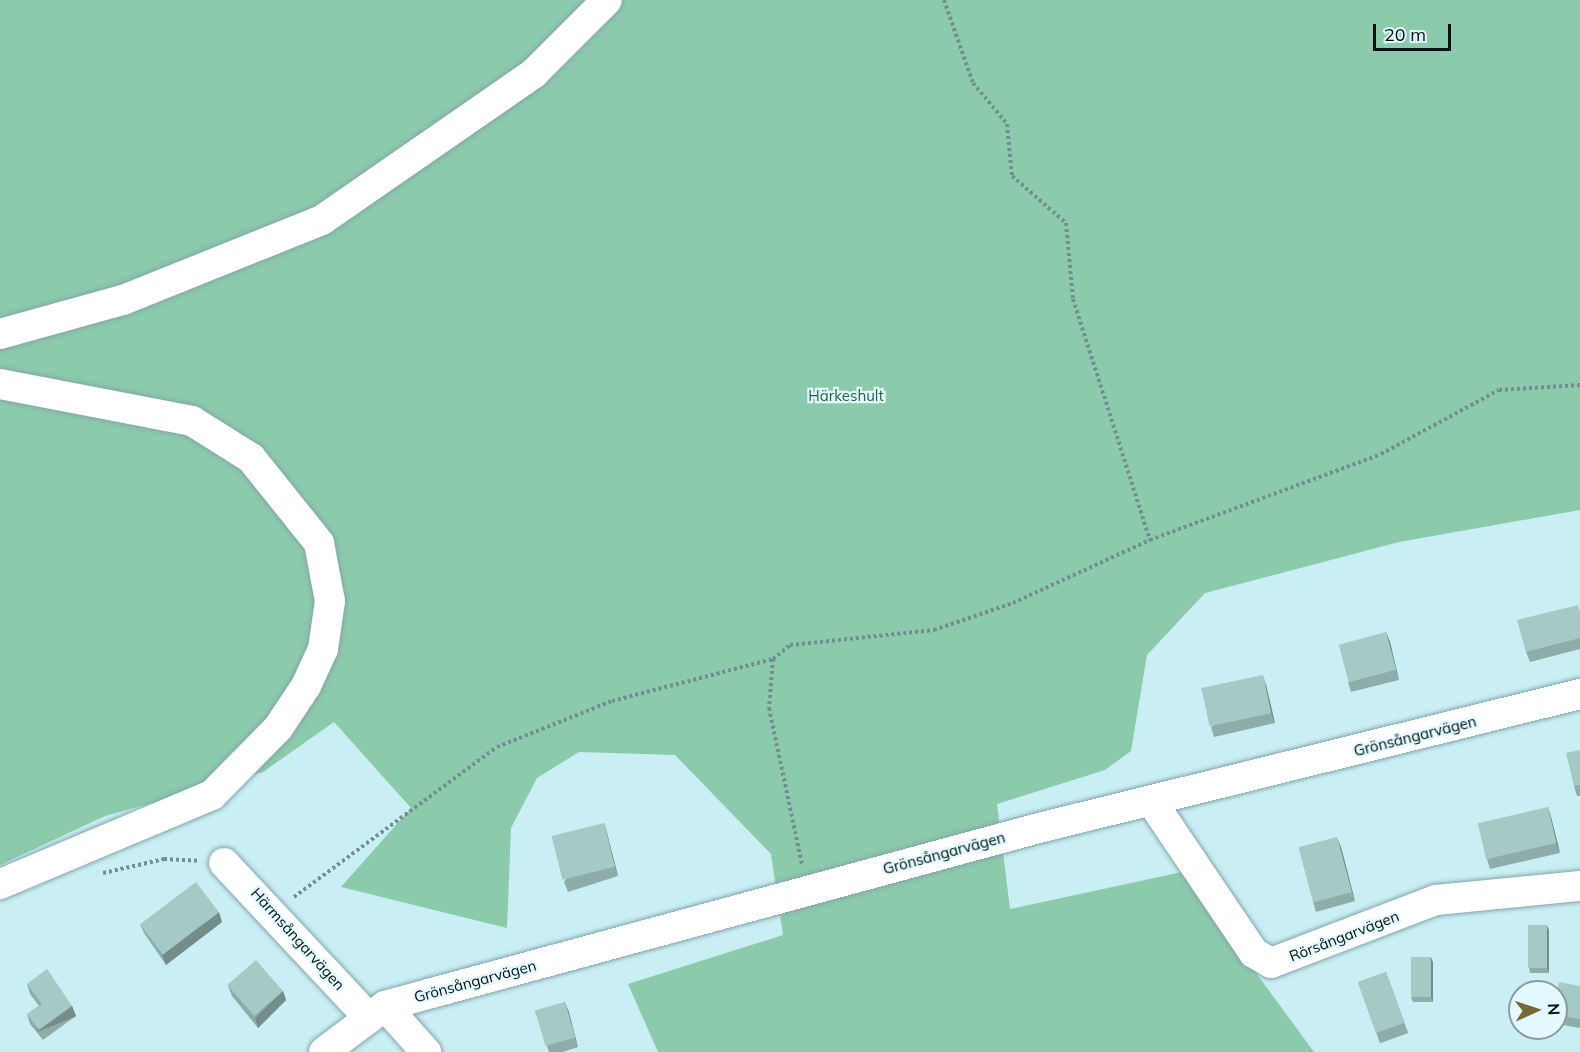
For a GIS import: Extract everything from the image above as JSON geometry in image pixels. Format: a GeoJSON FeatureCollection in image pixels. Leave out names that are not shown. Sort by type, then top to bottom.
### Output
{"type":"FeatureCollection","features":[{"type":"Feature","properties":{"kind":"street"},"geometry":{"type":"LineString","coordinates":[[0,334],[123,300],[322,220],[534,73],[607,0]]}},
{"type":"Feature","properties":{"kind":"street"},"geometry":{"type":"LineString","coordinates":[[0,384],[192,421],[251,458],[319,543],[330,601],[323,649],[306,686],[278,728],[212,795],[0,884]]}},
{"type":"Feature","properties":{"kind":"street","name":"Grönsångarvägen"},"geometry":{"type":"LineString","coordinates":[[324,1052],[377,1012],[804,891],[1580,694]]}},
{"type":"Feature","properties":{"kind":"street","name":"Rörsångarvägen"},"geometry":{"type":"LineString","coordinates":[[1152,802],[1254,953],[1271,963],[1436,900],[1580,886]]}},
{"type":"Feature","properties":{"kind":"street","name":"Härmsångarvägen"},"geometry":{"type":"LineString","coordinates":[[224,863],[377,1012],[426,1052]]}},
{"type":"Feature","properties":{"kind":"path"},"geometry":{"type":"LineString","coordinates":[[944,0],[973,83],[1007,124],[1012,176],[1065,223],[1073,299],[1150,540]]}},
{"type":"Feature","properties":{"kind":"path"},"geometry":{"type":"LineString","coordinates":[[273,912],[497,747],[612,701],[773,659],[790,645],[934,630],[1013,603],[1150,540],[1381,454],[1499,390],[1580,385]]}},
{"type":"Feature","properties":{"kind":"path"},"geometry":{"type":"LineString","coordinates":[[773,659],[770,708],[801,842],[804,891]]}},
{"type":"Feature","properties":{"kind":"path"},"geometry":{"type":"LineString","coordinates":[[96,875],[164,859],[224,863]]}},
{"type":"Feature","properties":{"kind":"green space","name":"Härkeshult"},"geometry":{"type":"Polygon","coordinates":[[[0,0],[1580,0],[1580,510],[1399,542],[1205,593],[1147,655],[1131,751],[1105,770],[997,804],[1010,909],[1182,872],[1314,1052],[658,1052],[628,984],[783,935],[771,854],[675,755],[579,752],[537,778],[511,828],[507,928],[341,887],[411,808],[334,722],[263,772],[105,816],[0,865],[0,0]]]}},
{"type":"Feature","properties":{"kind":"building"},"geometry":{"type":"Polygon","coordinates":[[[1578,605],[1580,638],[1526,652],[1517,620],[1578,605]]]}},
{"type":"Feature","properties":{"kind":"building"},"geometry":{"type":"Polygon","coordinates":[[[1386,632],[1396,670],[1349,682],[1339,645],[1386,632]]]}},
{"type":"Feature","properties":{"kind":"building"},"geometry":{"type":"Polygon","coordinates":[[[1263,675],[1271,713],[1209,726],[1201,688],[1263,675]]]}},
{"type":"Feature","properties":{"kind":"building"},"geometry":{"type":"Polygon","coordinates":[[[1580,750],[1580,785],[1574,786],[1566,753],[1580,750]]]}},
{"type":"Feature","properties":{"kind":"building"},"geometry":{"type":"Polygon","coordinates":[[[1548,807],[1556,843],[1486,859],[1478,823],[1548,807]]]}},
{"type":"Feature","properties":{"kind":"building"},"geometry":{"type":"Polygon","coordinates":[[[604,823],[615,867],[562,880],[552,836],[604,823]]]}},
{"type":"Feature","properties":{"kind":"building"},"geometry":{"type":"Polygon","coordinates":[[[1337,837],[1352,892],[1313,902],[1298,847],[1337,837]]]}},
{"type":"Feature","properties":{"kind":"building"},"geometry":{"type":"Polygon","coordinates":[[[196,882],[219,912],[163,954],[140,924],[196,882]]]}},
{"type":"Feature","properties":{"kind":"building"},"geometry":{"type":"Polygon","coordinates":[[[1528,925],[1547,925],[1547,968],[1528,968],[1528,925]]]}},
{"type":"Feature","properties":{"kind":"building"},"geometry":{"type":"Polygon","coordinates":[[[1411,957],[1431,957],[1431,997],[1411,997],[1411,957]]]}},
{"type":"Feature","properties":{"kind":"building"},"geometry":{"type":"Polygon","coordinates":[[[256,960],[283,991],[254,1016],[227,985],[256,960]]]}},
{"type":"Feature","properties":{"kind":"building"},"geometry":{"type":"Polygon","coordinates":[[[47,969],[72,1006],[39,1030],[27,1014],[42,1004],[27,984],[47,969]]]}},
{"type":"Feature","properties":{"kind":"building"},"geometry":{"type":"Polygon","coordinates":[[[1386,972],[1404,1023],[1376,1033],[1358,982],[1386,972]]]}},
{"type":"Feature","properties":{"kind":"building"},"geometry":{"type":"Polygon","coordinates":[[[1568,984],[1580,986],[1580,1019],[1568,1017],[1568,984]]]}},
{"type":"Feature","properties":{"kind":"building"},"geometry":{"type":"Polygon","coordinates":[[[565,1002],[575,1038],[545,1046],[535,1011],[565,1002]]]}}]}
